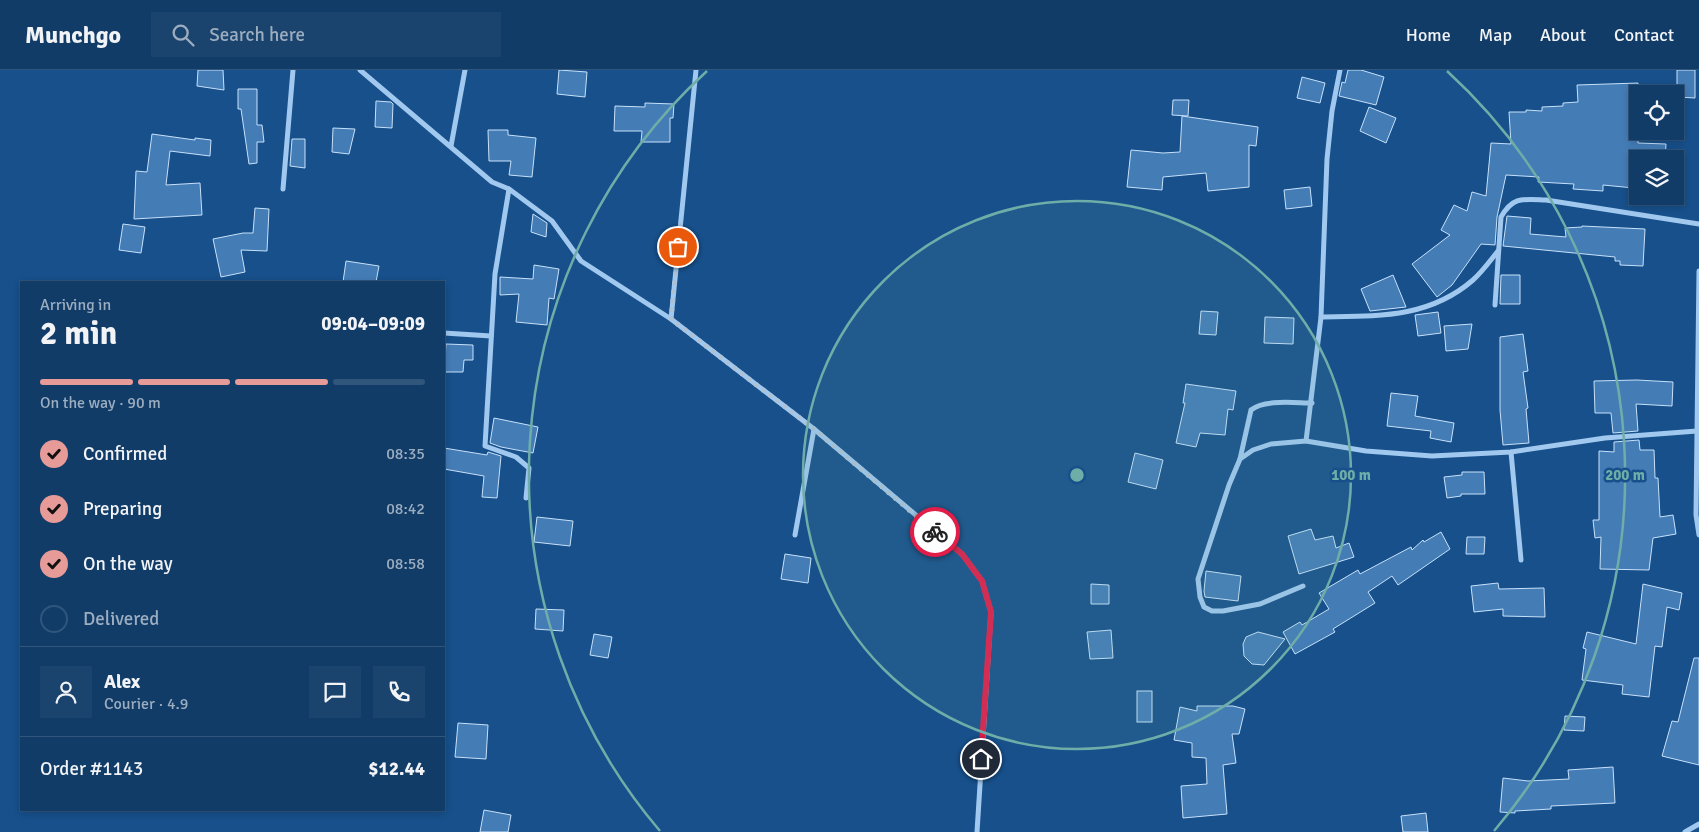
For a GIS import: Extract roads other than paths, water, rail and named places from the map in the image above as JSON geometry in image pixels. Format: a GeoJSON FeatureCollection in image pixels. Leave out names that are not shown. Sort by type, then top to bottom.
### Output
{"type":"FeatureCollection","features":[{"type":"Feature","properties":{"kind":"street"},"geometry":{"type":"LineString","coordinates":[[283,189],[293,70]]}},
{"type":"Feature","properties":{"kind":"street"},"geometry":{"type":"LineString","coordinates":[[360,70],[492,182],[509,189],[552,221],[581,261],[671,319],[814,429],[962,554],[982,581],[991,612],[977,832]]}},
{"type":"Feature","properties":{"kind":"street"},"geometry":{"type":"LineString","coordinates":[[451,146],[465,70]]}},
{"type":"Feature","properties":{"kind":"street"},"geometry":{"type":"LineString","coordinates":[[671,319],[696,70]]}},
{"type":"Feature","properties":{"kind":"street"},"geometry":{"type":"LineString","coordinates":[[1306,441],[1321,317],[1327,159],[1332,111],[1340,70]]}},
{"type":"Feature","properties":{"kind":"street"},"geometry":{"type":"LineString","coordinates":[[509,189],[495,274],[485,446],[516,457],[530,468],[526,498]]}},
{"type":"Feature","properties":{"kind":"street"},"geometry":{"type":"LineString","coordinates":[[1496,305],[1501,217],[1508,206],[1521,199],[1546,200],[1699,224]]}},
{"type":"Feature","properties":{"kind":"street"},"geometry":{"type":"LineString","coordinates":[[1321,317],[1383,316],[1422,308],[1444,301],[1474,280],[1498,251]]}},
{"type":"Feature","properties":{"kind":"street"},"geometry":{"type":"LineString","coordinates":[[1699,271],[1696,515],[1699,536]]}},
{"type":"Feature","properties":{"kind":"street"},"geometry":{"type":"LineString","coordinates":[[445,333],[491,336]]}},
{"type":"Feature","properties":{"kind":"street"},"geometry":{"type":"LineString","coordinates":[[1304,586],[1260,604],[1212,612],[1204,607],[1200,597],[1198,579],[1229,485],[1240,459],[1251,410],[1256,405],[1312,403]]}},
{"type":"Feature","properties":{"kind":"street"},"geometry":{"type":"LineString","coordinates":[[795,534],[814,429]]}},
{"type":"Feature","properties":{"kind":"street"},"geometry":{"type":"LineString","coordinates":[[1240,459],[1253,450],[1271,444],[1306,441],[1366,451],[1432,456],[1511,452],[1605,438],[1697,431]]}},
{"type":"Feature","properties":{"kind":"street"},"geometry":{"type":"LineString","coordinates":[[1511,452],[1522,560]]}},
{"type":"Feature","properties":{"kind":"street"},"geometry":{"type":"LineString","coordinates":[[1685,832],[1699,824]]}}]}
